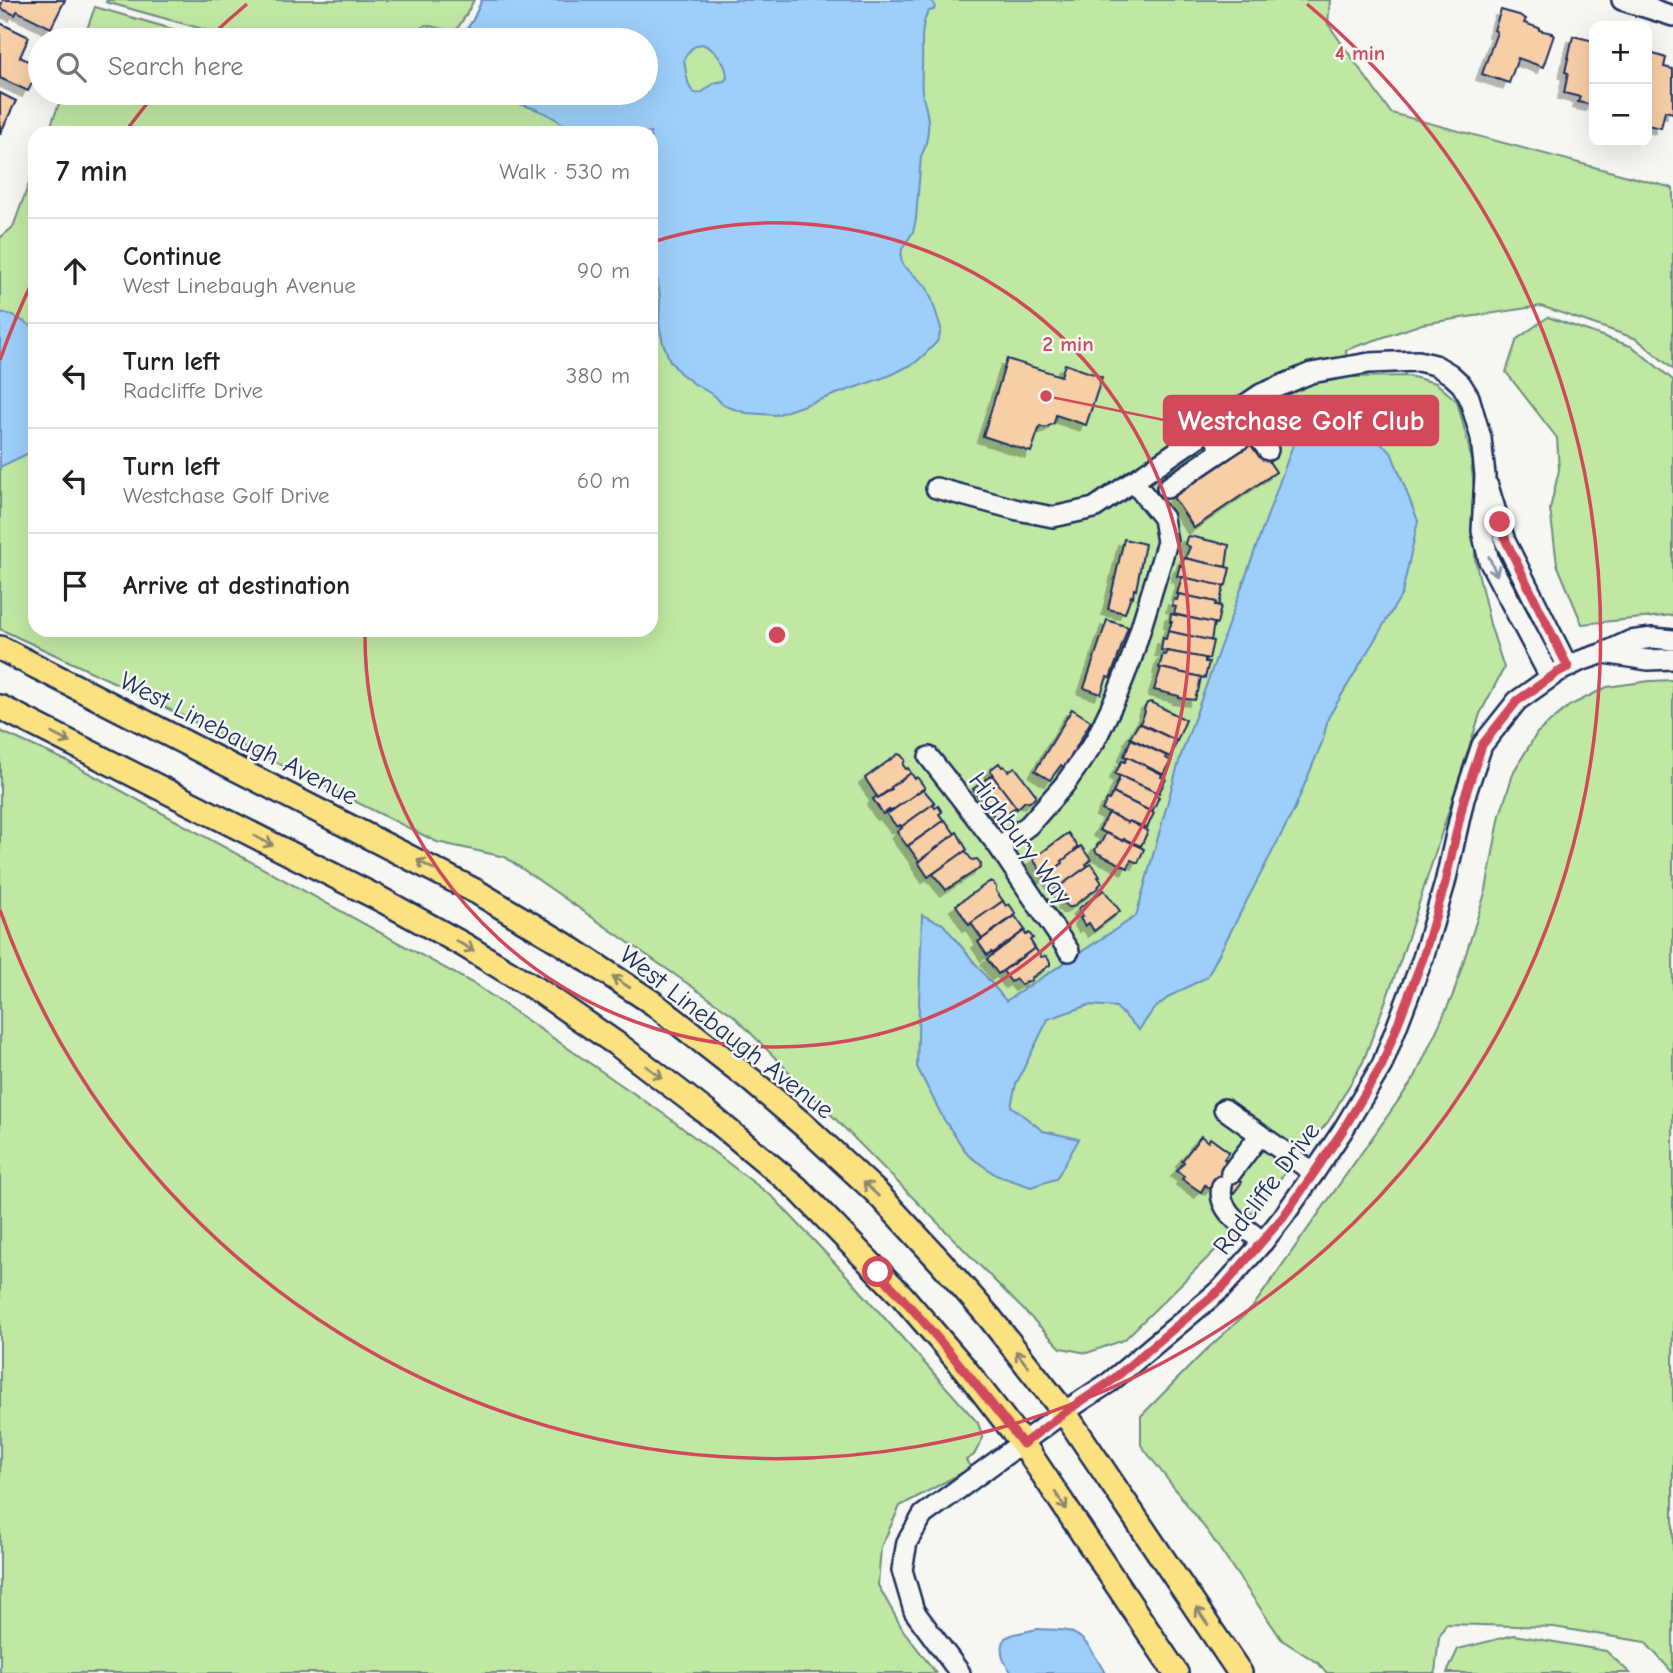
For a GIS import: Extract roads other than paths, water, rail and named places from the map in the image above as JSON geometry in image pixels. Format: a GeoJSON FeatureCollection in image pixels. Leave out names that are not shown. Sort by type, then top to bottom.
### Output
{"type":"FeatureCollection","features":[{"type":"Feature","properties":{"kind":"main road","name":"West Linebaugh Avenue"},"geometry":{"type":"LineString","coordinates":[[0,648],[477,892],[562,943],[653,1003],[761,1088],[876,1192],[990,1318],[1065,1412],[1240,1673]]}},
{"type":"Feature","properties":{"kind":"main road"},"geometry":{"type":"LineString","coordinates":[[0,707],[464,945],[541,992],[621,1047],[706,1112],[797,1188],[902,1296],[965,1369],[1023,1444],[1177,1673]]}},
{"type":"Feature","properties":{"kind":"street"},"geometry":{"type":"LineString","coordinates":[[1622,0],[1668,10]]}},
{"type":"Feature","properties":{"kind":"street"},"geometry":{"type":"LineString","coordinates":[[936,488],[1053,517],[1094,508],[1261,394],[1311,373],[1369,363],[1418,361],[1435,365],[1461,384],[1469,397],[1481,438],[1485,475],[1482,531],[1489,561],[1550,677]]}},
{"type":"Feature","properties":{"kind":"street"},"geometry":{"type":"LineString","coordinates":[[1209,429],[1223,450]]}},
{"type":"Feature","properties":{"kind":"street"},"geometry":{"type":"LineString","coordinates":[[1167,488],[1254,429],[1268,450]]}},
{"type":"Feature","properties":{"kind":"street"},"geometry":{"type":"LineString","coordinates":[[1485,475],[1506,541],[1568,667]]}},
{"type":"Feature","properties":{"kind":"street"},"geometry":{"type":"LineString","coordinates":[[999,847],[1029,825],[1065,784],[1095,741],[1132,657],[1167,542],[1163,518],[1133,481]]}},
{"type":"Feature","properties":{"kind":"street","name":"Radcliffe Drive"},"geometry":{"type":"LineString","coordinates":[[960,1673],[914,1611],[902,1570],[907,1542],[923,1515],[1110,1382],[1222,1288],[1263,1242],[1343,1130],[1382,1065],[1423,958],[1445,883],[1464,799],[1482,745],[1517,701],[1568,667],[1630,641],[1653,638],[1673,640]]}},
{"type":"Feature","properties":{"kind":"street","name":"Radcliffe Drive"},"geometry":{"type":"LineString","coordinates":[[1604,653],[1648,660],[1673,659]]}},
{"type":"Feature","properties":{"kind":"street","name":"Highbury Way"},"geometry":{"type":"LineString","coordinates":[[929,757],[999,847],[1069,951]]}},
{"type":"Feature","properties":{"kind":"street"},"geometry":{"type":"LineString","coordinates":[[1224,1109],[1314,1173]]}},
{"type":"Feature","properties":{"kind":"street"},"geometry":{"type":"LineString","coordinates":[[1260,1135],[1220,1192],[1223,1205],[1232,1216],[1263,1242]]}},
{"type":"Feature","properties":{"kind":"water"},"geometry":{"type":"Polygon","coordinates":[[[482,0],[931,0],[935,5],[934,10],[929,11],[926,17],[922,37],[922,89],[928,119],[927,136],[921,156],[916,219],[913,232],[902,249],[901,259],[904,266],[926,286],[931,297],[941,328],[936,343],[915,363],[891,375],[776,415],[746,413],[722,404],[715,396],[680,373],[670,361],[663,343],[659,325],[658,282],[658,126],[565,126],[543,112],[524,105],[658,105],[658,28],[467,28],[482,0]],[[702,44],[689,51],[684,59],[688,83],[694,92],[704,91],[727,78],[723,62],[716,53],[702,44]]]}},
{"type":"Feature","properties":{"kind":"water"},"geometry":{"type":"Polygon","coordinates":[[[0,312],[28,324],[28,453],[0,467],[0,312]]]}},
{"type":"Feature","properties":{"kind":"water"},"geometry":{"type":"Polygon","coordinates":[[[1307,406],[1339,409],[1391,452],[1418,521],[1402,594],[1328,718],[1323,740],[1294,810],[1207,977],[1170,996],[1153,1010],[1139,1030],[1116,1007],[1089,1005],[1048,1019],[1016,1084],[1011,1106],[1043,1131],[1079,1139],[1056,1179],[1031,1187],[996,1175],[968,1155],[943,1118],[917,1067],[922,915],[943,924],[1006,1001],[1136,916],[1180,758],[1307,406]]]}},
{"type":"Feature","properties":{"kind":"water"},"geometry":{"type":"Polygon","coordinates":[[[1038,1629],[1074,1633],[1090,1648],[1105,1673],[1012,1673],[1002,1657],[1005,1638],[1038,1629]]]}},
{"type":"Feature","properties":{"kind":"place","name":"Westchase Golf Club"},"geometry":{"type":"Point","coordinates":[1046,396]}}]}
